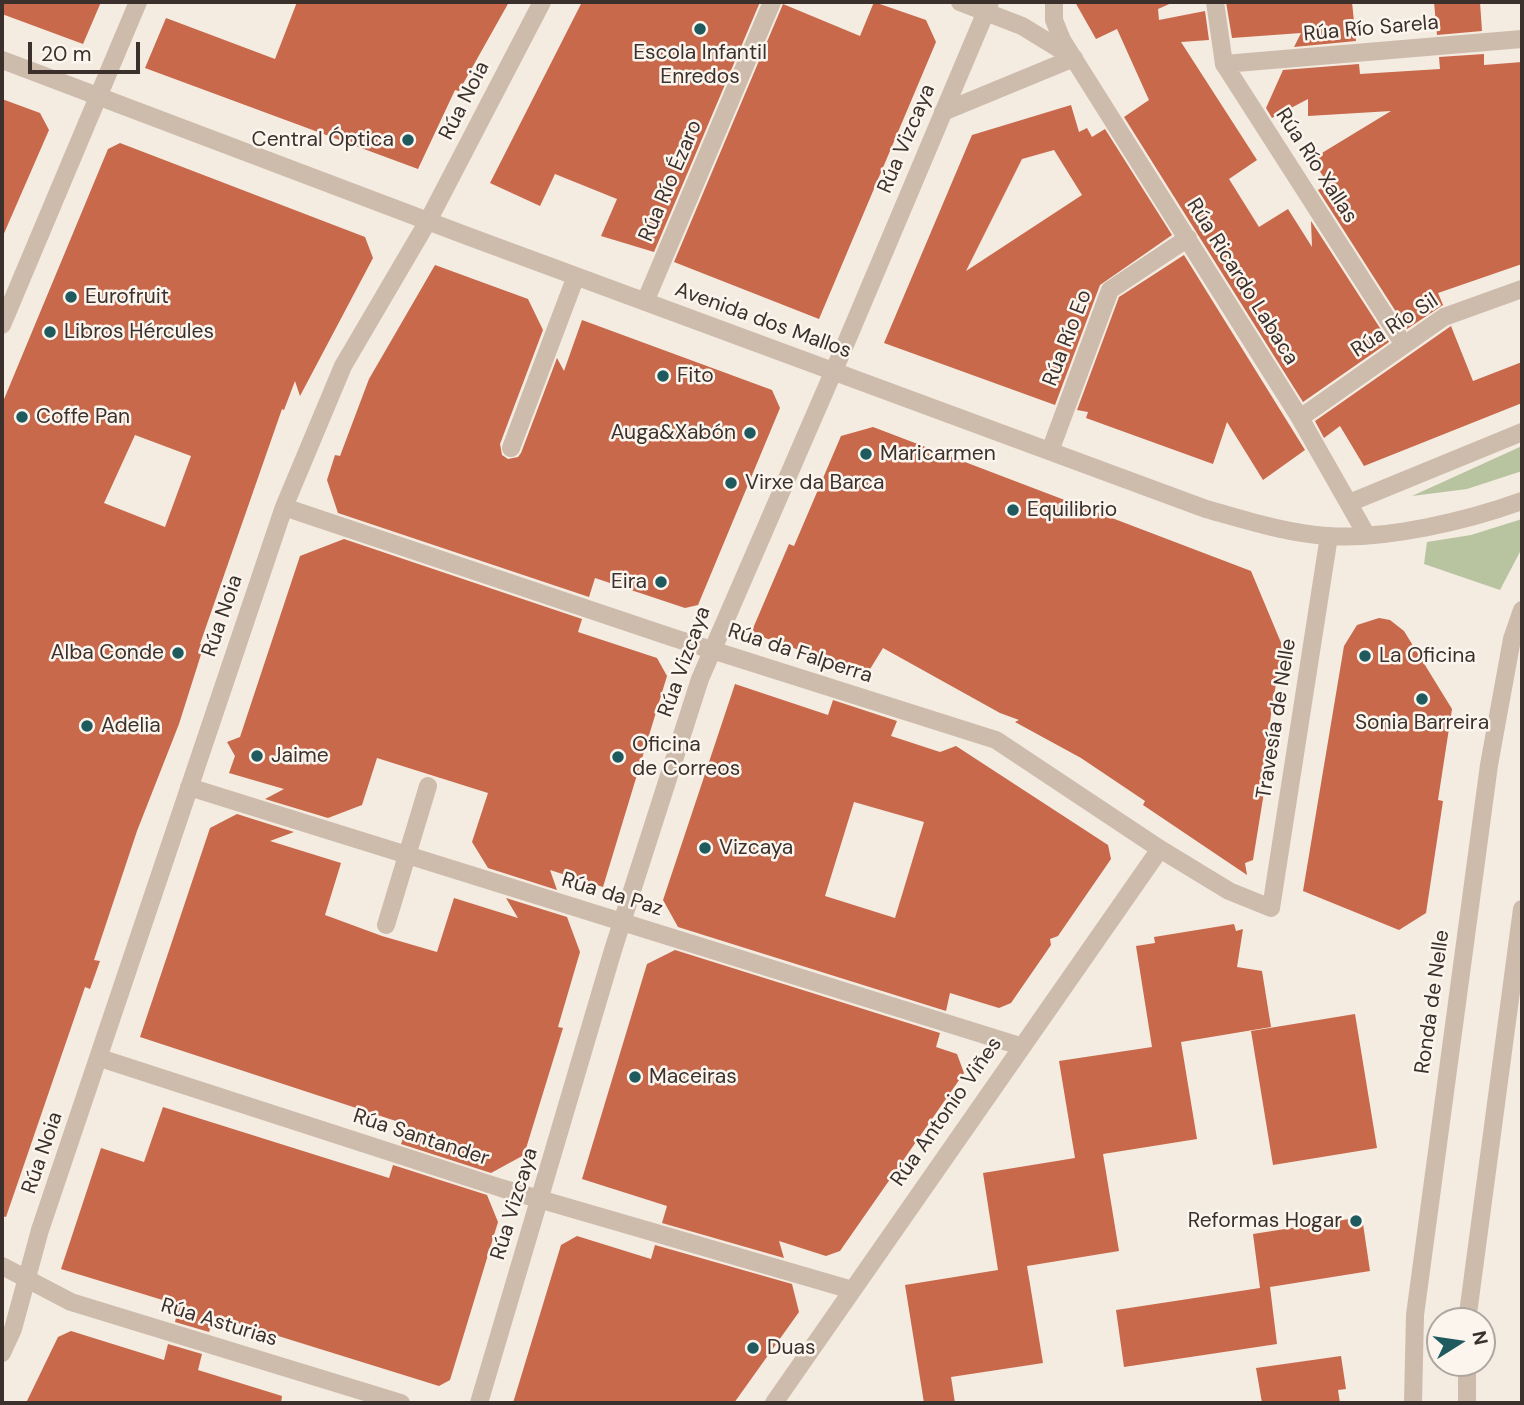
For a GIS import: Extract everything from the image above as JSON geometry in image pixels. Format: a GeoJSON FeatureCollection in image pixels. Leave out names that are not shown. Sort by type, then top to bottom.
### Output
{"type":"FeatureCollection","features":[{"type":"Feature","properties":{"kind":"street"},"geometry":{"type":"LineString","coordinates":[[2,325],[138,2]]}},
{"type":"Feature","properties":{"kind":"street","name":"Rúa Noia"},"geometry":{"type":"LineString","coordinates":[[2,1353],[13,1329],[40,1230],[284,507],[343,366],[428,222],[542,2]]}},
{"type":"Feature","properties":{"kind":"street","name":"Rúa Río Ézaro"},"geometry":{"type":"LineString","coordinates":[[645,302],[772,2]]}},
{"type":"Feature","properties":{"kind":"street","name":"Rúa Ricardo Labaca"},"geometry":{"type":"LineString","coordinates":[[960,2],[987,6],[1074,58]]}},
{"type":"Feature","properties":{"kind":"street","name":"Rúa Ricardo Labaca"},"geometry":{"type":"LineString","coordinates":[[1054,2],[1054,20],[1074,58],[1300,418],[1366,534]]}},
{"type":"Feature","properties":{"kind":"street","name":"Rúa Río Xallas"},"geometry":{"type":"LineString","coordinates":[[1215,2],[1224,64],[1404,345]]}},
{"type":"Feature","properties":{"kind":"street","name":"Rúa Vizcaya"},"geometry":{"type":"LineString","coordinates":[[479,1403],[622,922],[710,649],[834,371],[987,6]]}},
{"type":"Feature","properties":{"kind":"street","name":"Rúa Río Sarela"},"geometry":{"type":"LineString","coordinates":[[1224,64],[1522,39]]}},
{"type":"Feature","properties":{"kind":"street"},"geometry":{"type":"LineString","coordinates":[[943,112],[1074,58]]}},
{"type":"Feature","properties":{"kind":"street","name":"Avenida dos Mallos"},"geometry":{"type":"LineString","coordinates":[[2,60],[428,222],[1206,509],[1279,530],[1329,536],[1408,530],[1522,501]]}},
{"type":"Feature","properties":{"kind":"street","name":"Rúa Río Eo"},"geometry":{"type":"LineString","coordinates":[[1050,451],[1110,290],[1188,238]]}},
{"type":"Feature","properties":{"kind":"street"},"geometry":{"type":"LineString","coordinates":[[511,448],[576,276]]}},
{"type":"Feature","properties":{"kind":"street","name":"Rúa Río Sil"},"geometry":{"type":"LineString","coordinates":[[1300,418],[1444,317],[1522,289]]}},
{"type":"Feature","properties":{"kind":"street"},"geometry":{"type":"LineString","coordinates":[[1349,503],[1522,432]]}},
{"type":"Feature","properties":{"kind":"street","name":"Rúa da Falperra"},"geometry":{"type":"LineString","coordinates":[[284,507],[710,649],[996,740],[1228,891],[1271,908]]}},
{"type":"Feature","properties":{"kind":"street","name":"Travesía de Nelle"},"geometry":{"type":"LineString","coordinates":[[1271,908],[1329,536]]}},
{"type":"Feature","properties":{"kind":"street","name":"Ronda de Nelle"},"geometry":{"type":"LineString","coordinates":[[1413,1403],[1416,1315],[1481,818],[1512,639],[1522,610]]}},
{"type":"Feature","properties":{"kind":"street"},"geometry":{"type":"LineString","coordinates":[[386,925],[428,786]]}},
{"type":"Feature","properties":{"kind":"street","name":"Rúa da Paz"},"geometry":{"type":"LineString","coordinates":[[190,788],[1020,1046]]}},
{"type":"Feature","properties":{"kind":"street","name":"Rúa Antonio Viñes"},"geometry":{"type":"LineString","coordinates":[[774,1403],[1020,1046],[1160,849]]}},
{"type":"Feature","properties":{"kind":"street"},"geometry":{"type":"LineString","coordinates":[[1469,1307],[1522,909]]}},
{"type":"Feature","properties":{"kind":"street","name":"Rúa Santander"},"geometry":{"type":"LineString","coordinates":[[100,1058],[541,1200],[852,1290]]}},
{"type":"Feature","properties":{"kind":"street","name":"Rúa Asturias"},"geometry":{"type":"LineString","coordinates":[[2,1266],[71,1302],[401,1403]]}},
{"type":"Feature","properties":{"kind":"street"},"geometry":{"type":"LineString","coordinates":[[1467,1377],[1467,1403]]}},
{"type":"Feature","properties":{"kind":"green space"},"geometry":{"type":"Polygon","coordinates":[[[1522,446],[1522,471],[1467,489],[1412,496],[1522,446]]]}},
{"type":"Feature","properties":{"kind":"green space"},"geometry":{"type":"Polygon","coordinates":[[[1522,519],[1522,548],[1500,590],[1424,564],[1427,542],[1471,535],[1522,519]]]}},
{"type":"Feature","properties":{"kind":"building"},"geometry":{"type":"Polygon","coordinates":[[[2,2],[101,2],[83,44],[2,14],[2,2]]]}},
{"type":"Feature","properties":{"kind":"building"},"geometry":{"type":"Polygon","coordinates":[[[297,2],[509,2],[459,91],[455,90],[418,169],[145,68],[166,18],[275,59],[297,2]]]}},
{"type":"Feature","properties":{"kind":"building"},"geometry":{"type":"Polygon","coordinates":[[[582,2],[760,2],[654,252],[601,236],[617,199],[555,174],[540,206],[490,183],[582,2]]]}},
{"type":"Feature","properties":{"kind":"building"},"geometry":{"type":"Polygon","coordinates":[[[874,2],[926,20],[936,42],[819,319],[674,262],[783,4],[860,36],[874,2]]]}},
{"type":"Feature","properties":{"kind":"building"},"geometry":{"type":"Polygon","coordinates":[[[1075,2],[1174,2],[1158,9],[1159,20],[1205,11],[1209,40],[1181,42],[1257,160],[1229,179],[1259,227],[1288,209],[1312,247],[1311,221],[1389,342],[1303,402],[1124,117],[1149,100],[1117,29],[1096,39],[1075,2]]]}},
{"type":"Feature","properties":{"kind":"building"},"geometry":{"type":"Polygon","coordinates":[[[1226,2],[1352,2],[1356,41],[1294,47],[1301,33],[1232,38],[1226,2]]]}},
{"type":"Feature","properties":{"kind":"building"},"geometry":{"type":"Polygon","coordinates":[[[1434,2],[1480,2],[1482,31],[1437,35],[1434,2]]]}},
{"type":"Feature","properties":{"kind":"building"},"geometry":{"type":"Polygon","coordinates":[[[1484,54],[1484,65],[1522,62],[1522,264],[1438,293],[1443,305],[1407,329],[1318,190],[1328,184],[1312,159],[1391,111],[1308,116],[1308,99],[1272,118],[1266,108],[1283,70],[1359,64],[1360,74],[1440,69],[1439,57],[1484,54]]]}},
{"type":"Feature","properties":{"kind":"building"},"geometry":{"type":"Polygon","coordinates":[[[2,99],[40,113],[49,130],[2,238],[2,99]]]}},
{"type":"Feature","properties":{"kind":"building"},"geometry":{"type":"Polygon","coordinates":[[[1071,105],[1079,132],[1087,128],[1092,137],[1105,129],[1172,235],[1100,285],[1055,405],[884,343],[972,135],[1071,105]],[[1054,150],[1022,159],[966,271],[1082,195],[1054,150]]]}},
{"type":"Feature","properties":{"kind":"building"},"geometry":{"type":"Polygon","coordinates":[[[120,143],[365,237],[373,258],[300,396],[295,381],[284,410],[282,409],[200,644],[204,645],[179,724],[137,831],[94,960],[100,961],[90,989],[85,987],[6,1217],[2,1216],[2,404],[108,149],[120,143]],[[135,435],[104,503],[165,527],[191,456],[135,435]]]}},
{"type":"Feature","properties":{"kind":"building"},"geometry":{"type":"Polygon","coordinates":[[[1184,255],[1305,450],[1263,480],[1227,422],[1213,464],[1086,418],[1088,412],[1077,410],[1119,297],[1184,255]]]}},
{"type":"Feature","properties":{"kind":"building"},"geometry":{"type":"Polygon","coordinates":[[[435,265],[528,299],[543,330],[500,444],[502,455],[508,459],[518,457],[521,453],[557,358],[564,371],[582,320],[772,390],[780,408],[698,605],[685,608],[595,578],[589,597],[338,513],[327,480],[335,455],[340,456],[369,379],[435,265]]]}},
{"type":"Feature","properties":{"kind":"building"},"geometry":{"type":"Polygon","coordinates":[[[1451,326],[1473,381],[1522,362],[1522,403],[1364,466],[1340,426],[1324,438],[1315,421],[1451,326]]]}},
{"type":"Feature","properties":{"kind":"building"},"geometry":{"type":"Polygon","coordinates":[[[873,427],[1251,571],[1282,645],[1261,779],[1266,780],[1253,860],[1245,863],[1247,875],[1143,805],[1145,801],[1081,758],[1015,722],[1019,720],[1000,713],[883,648],[867,674],[751,633],[789,544],[794,546],[841,436],[873,427]]]}},
{"type":"Feature","properties":{"kind":"building"},"geometry":{"type":"Polygon","coordinates":[[[344,539],[582,619],[578,632],[657,658],[667,676],[603,887],[550,870],[557,890],[488,868],[472,842],[488,793],[377,758],[362,805],[328,818],[265,799],[284,789],[229,773],[235,756],[227,742],[240,737],[300,556],[344,539]]]}},
{"type":"Feature","properties":{"kind":"building"},"geometry":{"type":"Polygon","coordinates":[[[1379,618],[1390,620],[1404,631],[1452,709],[1438,800],[1443,801],[1426,913],[1399,930],[1303,891],[1344,646],[1357,625],[1379,618]]]}},
{"type":"Feature","properties":{"kind":"building"},"geometry":{"type":"Polygon","coordinates":[[[735,684],[828,715],[833,700],[897,721],[891,736],[940,752],[956,746],[1108,845],[1111,859],[1058,936],[1050,939],[1051,945],[1011,1003],[999,1008],[950,993],[946,1011],[678,927],[663,900],[735,684]],[[854,802],[825,896],[895,918],[924,822],[854,802]]]}},
{"type":"Feature","properties":{"kind":"building"},"geometry":{"type":"Polygon","coordinates":[[[237,814],[294,832],[270,841],[341,863],[325,915],[382,936],[437,952],[454,898],[518,918],[506,898],[567,917],[580,952],[558,1027],[563,1028],[524,1155],[491,1173],[401,1144],[408,1125],[140,1037],[210,828],[237,814]]]}},
{"type":"Feature","properties":{"kind":"building"},"geometry":{"type":"Polygon","coordinates":[[[1234,924],[1236,931],[1243,929],[1237,967],[1262,971],[1271,1027],[1181,1042],[1197,1139],[1103,1154],[1119,1251],[1027,1266],[1043,1363],[951,1377],[955,1403],[924,1403],[905,1285],[998,1270],[983,1173],[1075,1158],[1059,1061],[1152,1047],[1136,946],[1155,943],[1154,937],[1234,924]]]}},
{"type":"Feature","properties":{"kind":"building"},"geometry":{"type":"Polygon","coordinates":[[[675,950],[940,1033],[936,1047],[957,1054],[964,1073],[840,1251],[826,1256],[779,1241],[784,1258],[662,1223],[667,1206],[582,1179],[647,964],[675,950]]]}},
{"type":"Feature","properties":{"kind":"building"},"geometry":{"type":"Polygon","coordinates":[[[1355,1014],[1377,1148],[1273,1165],[1251,1031],[1355,1014]]]}},
{"type":"Feature","properties":{"kind":"building"},"geometry":{"type":"Polygon","coordinates":[[[163,1107],[389,1178],[393,1165],[487,1195],[498,1222],[450,1380],[439,1386],[214,1316],[209,1332],[175,1322],[179,1305],[61,1269],[101,1148],[144,1162],[163,1107]]]}},
{"type":"Feature","properties":{"kind":"building"},"geometry":{"type":"Polygon","coordinates":[[[1362,1217],[1370,1271],[1270,1287],[1277,1344],[1124,1367],[1116,1310],[1260,1288],[1253,1234],[1362,1217]]]}},
{"type":"Feature","properties":{"kind":"building"},"geometry":{"type":"Polygon","coordinates":[[[577,1236],[651,1259],[655,1245],[792,1284],[799,1312],[734,1403],[513,1403],[561,1245],[577,1236]]]}},
{"type":"Feature","properties":{"kind":"building"},"geometry":{"type":"Polygon","coordinates":[[[71,1331],[164,1360],[168,1344],[202,1354],[198,1370],[282,1396],[281,1403],[26,1403],[58,1337],[71,1331]]]}},
{"type":"Feature","properties":{"kind":"building"},"geometry":{"type":"Polygon","coordinates":[[[1341,1356],[1346,1389],[1338,1390],[1340,1403],[1262,1403],[1256,1368],[1341,1356]]]}},
{"type":"Feature","properties":{"kind":"place","name":"Escola Infantil Enredos"},"geometry":{"type":"Point","coordinates":[700,29]}},
{"type":"Feature","properties":{"kind":"place","name":"Central Óptica"},"geometry":{"type":"Point","coordinates":[408,140]}},
{"type":"Feature","properties":{"kind":"place","name":"Eurofruit"},"geometry":{"type":"Point","coordinates":[71,297]}},
{"type":"Feature","properties":{"kind":"place","name":"Libros Hércules"},"geometry":{"type":"Point","coordinates":[50,332]}},
{"type":"Feature","properties":{"kind":"place","name":"Fito"},"geometry":{"type":"Point","coordinates":[663,376]}},
{"type":"Feature","properties":{"kind":"place","name":"Coffe Pan"},"geometry":{"type":"Point","coordinates":[22,417]}},
{"type":"Feature","properties":{"kind":"place","name":"Auga&Xabón"},"geometry":{"type":"Point","coordinates":[750,433]}},
{"type":"Feature","properties":{"kind":"place","name":"Maricarmen"},"geometry":{"type":"Point","coordinates":[866,454]}},
{"type":"Feature","properties":{"kind":"place","name":"Virxe da Barca"},"geometry":{"type":"Point","coordinates":[731,483]}},
{"type":"Feature","properties":{"kind":"place","name":"Equilibrio"},"geometry":{"type":"Point","coordinates":[1013,510]}},
{"type":"Feature","properties":{"kind":"place","name":"Eira"},"geometry":{"type":"Point","coordinates":[661,582]}},
{"type":"Feature","properties":{"kind":"place","name":"Alba Conde"},"geometry":{"type":"Point","coordinates":[178,653]}},
{"type":"Feature","properties":{"kind":"place","name":"La Oficina"},"geometry":{"type":"Point","coordinates":[1365,656]}},
{"type":"Feature","properties":{"kind":"place","name":"Sonia Barreira"},"geometry":{"type":"Point","coordinates":[1422,699]}},
{"type":"Feature","properties":{"kind":"place","name":"Adelia"},"geometry":{"type":"Point","coordinates":[87,726]}},
{"type":"Feature","properties":{"kind":"place","name":"Jaime"},"geometry":{"type":"Point","coordinates":[257,756]}},
{"type":"Feature","properties":{"kind":"place","name":"Oficina de Correos"},"geometry":{"type":"Point","coordinates":[618,757]}},
{"type":"Feature","properties":{"kind":"place","name":"Vizcaya"},"geometry":{"type":"Point","coordinates":[705,848]}},
{"type":"Feature","properties":{"kind":"place","name":"Maceiras"},"geometry":{"type":"Point","coordinates":[635,1077]}},
{"type":"Feature","properties":{"kind":"place","name":"Reformas Hogar"},"geometry":{"type":"Point","coordinates":[1356,1221]}},
{"type":"Feature","properties":{"kind":"place","name":"Duas"},"geometry":{"type":"Point","coordinates":[753,1348]}}]}
